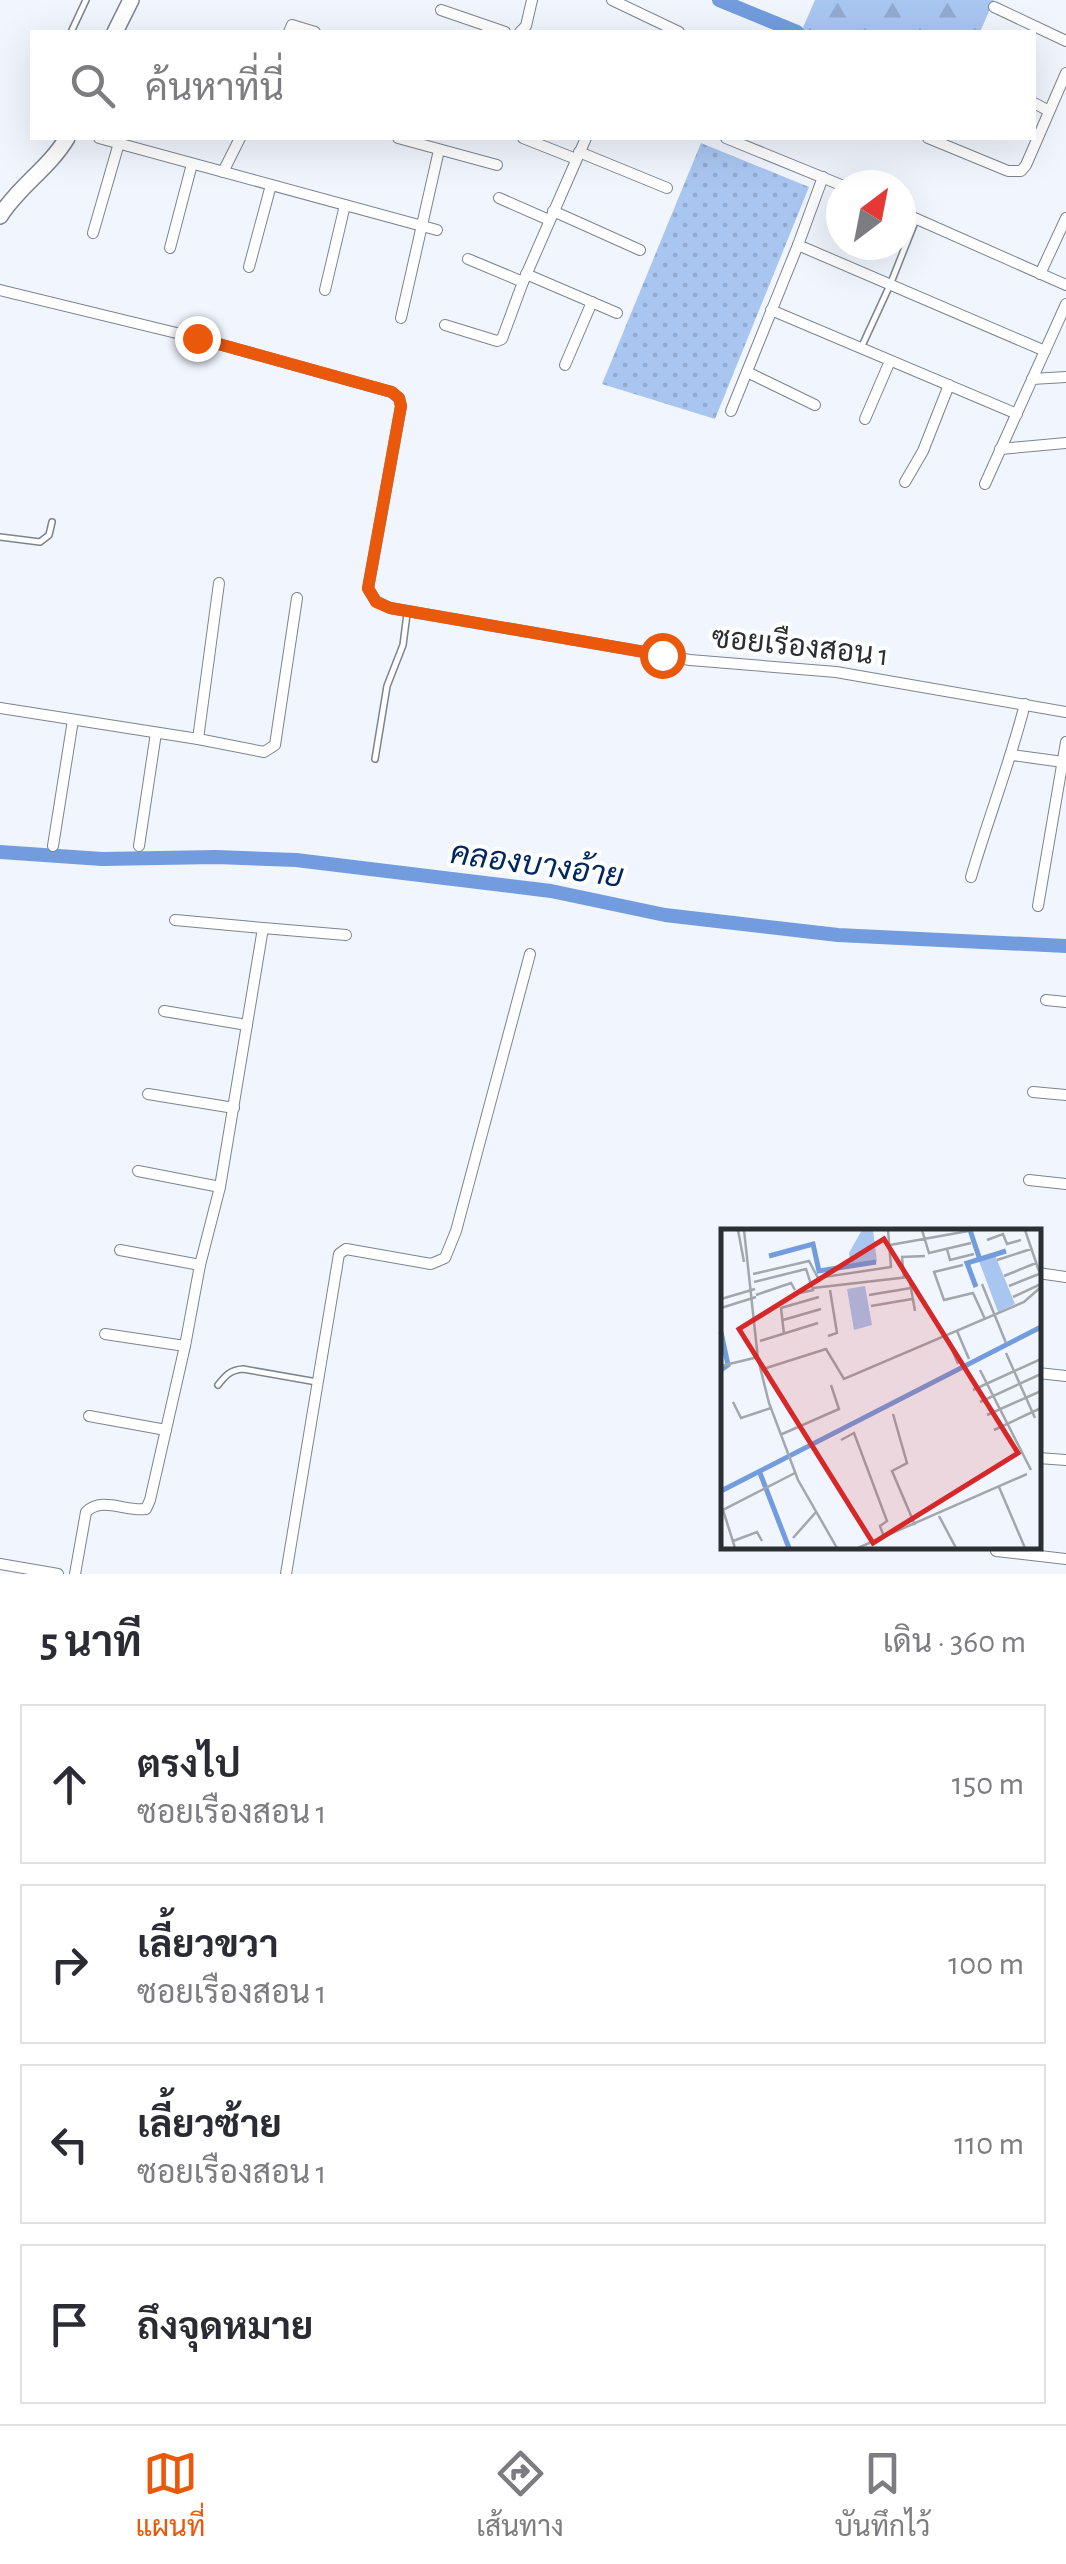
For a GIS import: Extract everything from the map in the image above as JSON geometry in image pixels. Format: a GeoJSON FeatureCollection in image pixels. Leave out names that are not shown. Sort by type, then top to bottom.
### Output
{"type":"FeatureCollection","features":[{"type":"Feature","properties":{"kind":"street"},"geometry":{"type":"LineString","coordinates":[[115,30],[131,0]]}},
{"type":"Feature","properties":{"kind":"street"},"geometry":{"type":"LineString","coordinates":[[526,30],[532,0]]}},
{"type":"Feature","properties":{"kind":"street"},"geometry":{"type":"LineString","coordinates":[[612,0],[675,30]]}},
{"type":"Feature","properties":{"kind":"street"},"geometry":{"type":"LineString","coordinates":[[994,6],[1066,41]]}},
{"type":"Feature","properties":{"kind":"street"},"geometry":{"type":"LineString","coordinates":[[441,10],[499,30]]}},
{"type":"Feature","properties":{"kind":"street"},"geometry":{"type":"LineString","coordinates":[[933,140],[1016,172],[1026,165],[1066,72]]}},
{"type":"Feature","properties":{"kind":"street"},"geometry":{"type":"LineString","coordinates":[[1036,104],[1049,111]]}},
{"type":"Feature","properties":{"kind":"street"},"geometry":{"type":"LineString","coordinates":[[2,210],[46,167],[66,140]]}},
{"type":"Feature","properties":{"kind":"street"},"geometry":{"type":"LineString","coordinates":[[107,140],[437,230]]}},
{"type":"Feature","properties":{"kind":"street"},"geometry":{"type":"LineString","coordinates":[[223,172],[239,140]]}},
{"type":"Feature","properties":{"kind":"street"},"geometry":{"type":"LineString","coordinates":[[405,140],[497,165]]}},
{"type":"Feature","properties":{"kind":"street"},"geometry":{"type":"LineString","coordinates":[[529,140],[667,188]]}},
{"type":"Feature","properties":{"kind":"street"},"geometry":{"type":"LineString","coordinates":[[445,325],[502,339],[524,278],[585,140]]}},
{"type":"Feature","properties":{"kind":"street"},"geometry":{"type":"LineString","coordinates":[[731,140],[826,179]]}},
{"type":"Feature","properties":{"kind":"street"},"geometry":{"type":"LineString","coordinates":[[94,232],[118,143]]}},
{"type":"Feature","properties":{"kind":"street"},"geometry":{"type":"LineString","coordinates":[[401,318],[439,150]]}},
{"type":"Feature","properties":{"kind":"street"},"geometry":{"type":"LineString","coordinates":[[170,248],[192,164]]}},
{"type":"Feature","properties":{"kind":"street"},"geometry":{"type":"LineString","coordinates":[[731,411],[822,177]]}},
{"type":"Feature","properties":{"kind":"street"},"geometry":{"type":"LineString","coordinates":[[249,267],[271,185]]}},
{"type":"Feature","properties":{"kind":"street"},"geometry":{"type":"LineString","coordinates":[[499,198],[640,250]]}},
{"type":"Feature","properties":{"kind":"street"},"geometry":{"type":"LineString","coordinates":[[324,290],[346,205]]}},
{"type":"Feature","properties":{"kind":"street"},"geometry":{"type":"LineString","coordinates":[[1040,274],[1066,218]]}},
{"type":"Feature","properties":{"kind":"street"},"geometry":{"type":"LineString","coordinates":[[916,219],[1066,285]]}},
{"type":"Feature","properties":{"kind":"street"},"geometry":{"type":"LineString","coordinates":[[798,245],[1045,351]]}},
{"type":"Feature","properties":{"kind":"street"},"geometry":{"type":"LineString","coordinates":[[468,259],[618,313]]}},
{"type":"Feature","properties":{"kind":"street","name":"ซอยเรืองสอน 1"},"geometry":{"type":"LineString","coordinates":[[0,290],[197,338],[392,392],[401,406],[368,588],[376,602],[390,608],[690,660],[836,672],[1066,712]]}},
{"type":"Feature","properties":{"kind":"street"},"geometry":{"type":"LineString","coordinates":[[565,366],[592,302]]}},
{"type":"Feature","properties":{"kind":"street"},"geometry":{"type":"LineString","coordinates":[[985,484],[1066,304]]}},
{"type":"Feature","properties":{"kind":"street"},"geometry":{"type":"LineString","coordinates":[[771,310],[1016,414]]}},
{"type":"Feature","properties":{"kind":"street"},"geometry":{"type":"LineString","coordinates":[[865,419],[890,361]]}},
{"type":"Feature","properties":{"kind":"street"},"geometry":{"type":"LineString","coordinates":[[747,372],[815,405]]}},
{"type":"Feature","properties":{"kind":"street"},"geometry":{"type":"LineString","coordinates":[[1032,379],[1066,377]]}},
{"type":"Feature","properties":{"kind":"street"},"geometry":{"type":"LineString","coordinates":[[905,482],[923,451],[948,386]]}},
{"type":"Feature","properties":{"kind":"street"},"geometry":{"type":"LineString","coordinates":[[1000,449],[1066,442]]}},
{"type":"Feature","properties":{"kind":"street"},"geometry":{"type":"LineString","coordinates":[[198,739],[219,583]]}},
{"type":"Feature","properties":{"kind":"street"},"geometry":{"type":"LineString","coordinates":[[0,708],[264,752],[274,745],[297,598]]}},
{"type":"Feature","properties":{"kind":"street"},"geometry":{"type":"LineString","coordinates":[[971,877],[1025,704]]}},
{"type":"Feature","properties":{"kind":"street"},"geometry":{"type":"LineString","coordinates":[[53,846],[73,720]]}},
{"type":"Feature","properties":{"kind":"street"},"geometry":{"type":"LineString","coordinates":[[139,846],[156,733]]}},
{"type":"Feature","properties":{"kind":"street"},"geometry":{"type":"LineString","coordinates":[[1038,906],[1066,742]]}},
{"type":"Feature","properties":{"kind":"street"},"geometry":{"type":"LineString","coordinates":[[1012,755],[1062,762]]}},
{"type":"Feature","properties":{"kind":"street"},"geometry":{"type":"LineString","coordinates":[[175,920],[346,935]]}},
{"type":"Feature","properties":{"kind":"street"},"geometry":{"type":"LineString","coordinates":[[75,1574],[86,1512],[91,1506],[146,1509],[220,1186],[262,928]]}},
{"type":"Feature","properties":{"kind":"street"},"geometry":{"type":"LineString","coordinates":[[286,1574],[338,1259],[346,1249],[431,1264],[446,1258],[530,954]]}},
{"type":"Feature","properties":{"kind":"street"},"geometry":{"type":"LineString","coordinates":[[1046,1000],[1066,1002]]}},
{"type":"Feature","properties":{"kind":"street"},"geometry":{"type":"LineString","coordinates":[[164,1011],[247,1025]]}},
{"type":"Feature","properties":{"kind":"street"},"geometry":{"type":"LineString","coordinates":[[1033,1092],[1066,1095]]}},
{"type":"Feature","properties":{"kind":"street"},"geometry":{"type":"LineString","coordinates":[[148,1094],[234,1108]]}},
{"type":"Feature","properties":{"kind":"street"},"geometry":{"type":"LineString","coordinates":[[138,1171],[220,1186]]}},
{"type":"Feature","properties":{"kind":"street"},"geometry":{"type":"LineString","coordinates":[[1028,1180],[1066,1184]]}},
{"type":"Feature","properties":{"kind":"street"},"geometry":{"type":"LineString","coordinates":[[120,1250],[200,1264]]}},
{"type":"Feature","properties":{"kind":"street"},"geometry":{"type":"LineString","coordinates":[[1041,1274],[1066,1277]]}},
{"type":"Feature","properties":{"kind":"street"},"geometry":{"type":"LineString","coordinates":[[105,1334],[185,1346]]}},
{"type":"Feature","properties":{"kind":"street"},"geometry":{"type":"LineString","coordinates":[[1041,1373],[1066,1376]]}},
{"type":"Feature","properties":{"kind":"street"},"geometry":{"type":"LineString","coordinates":[[89,1416],[166,1430]]}},
{"type":"Feature","properties":{"kind":"street"},"geometry":{"type":"LineString","coordinates":[[1041,1458],[1066,1460]]}},
{"type":"Feature","properties":{"kind":"street"},"geometry":{"type":"LineString","coordinates":[[996,1551],[1066,1558]]}},
{"type":"Feature","properties":{"kind":"street"},"geometry":{"type":"LineString","coordinates":[[0,1564],[58,1574]]}},
{"type":"Feature","properties":{"kind":"lane"},"geometry":{"type":"LineString","coordinates":[[72,30],[86,0]]}},
{"type":"Feature","properties":{"kind":"lane"},"geometry":{"type":"LineString","coordinates":[[861,348],[900,260]]}},
{"type":"Feature","properties":{"kind":"lane"},"geometry":{"type":"LineString","coordinates":[[0,537],[40,542],[49,536],[52,522]]}},
{"type":"Feature","properties":{"kind":"lane"},"geometry":{"type":"LineString","coordinates":[[375,760],[387,686],[403,645],[407,611]]}},
{"type":"Feature","properties":{"kind":"lane"},"geometry":{"type":"LineString","coordinates":[[218,1385],[228,1373],[243,1369],[317,1382]]}},
{"type":"Feature","properties":{"kind":"green space"},"geometry":{"type":"Polygon","coordinates":[[[815,0],[994,0],[981,30],[802,30],[815,0]]]}},
{"type":"Feature","properties":{"kind":"green space"},"geometry":{"type":"Polygon","coordinates":[[[701,143],[809,187],[715,419],[602,384],[701,143]]]}},
{"type":"Feature","properties":{"kind":"waterway"},"geometry":{"type":"LineString","coordinates":[[719,0],[792,30]]}},
{"type":"Feature","properties":{"kind":"waterway","name":"คลองบางอ้าย"},"geometry":{"type":"LineString","coordinates":[[0,852],[102,859],[296,860],[551,891],[665,915],[838,935],[1066,946]]}},
{"type":"Feature","properties":{"kind":"route"},"geometry":{"type":"LineString","coordinates":[[197,338],[392,392],[399,398],[401,406],[371,560],[368,588],[376,602],[390,608],[662,655]]}}]}
